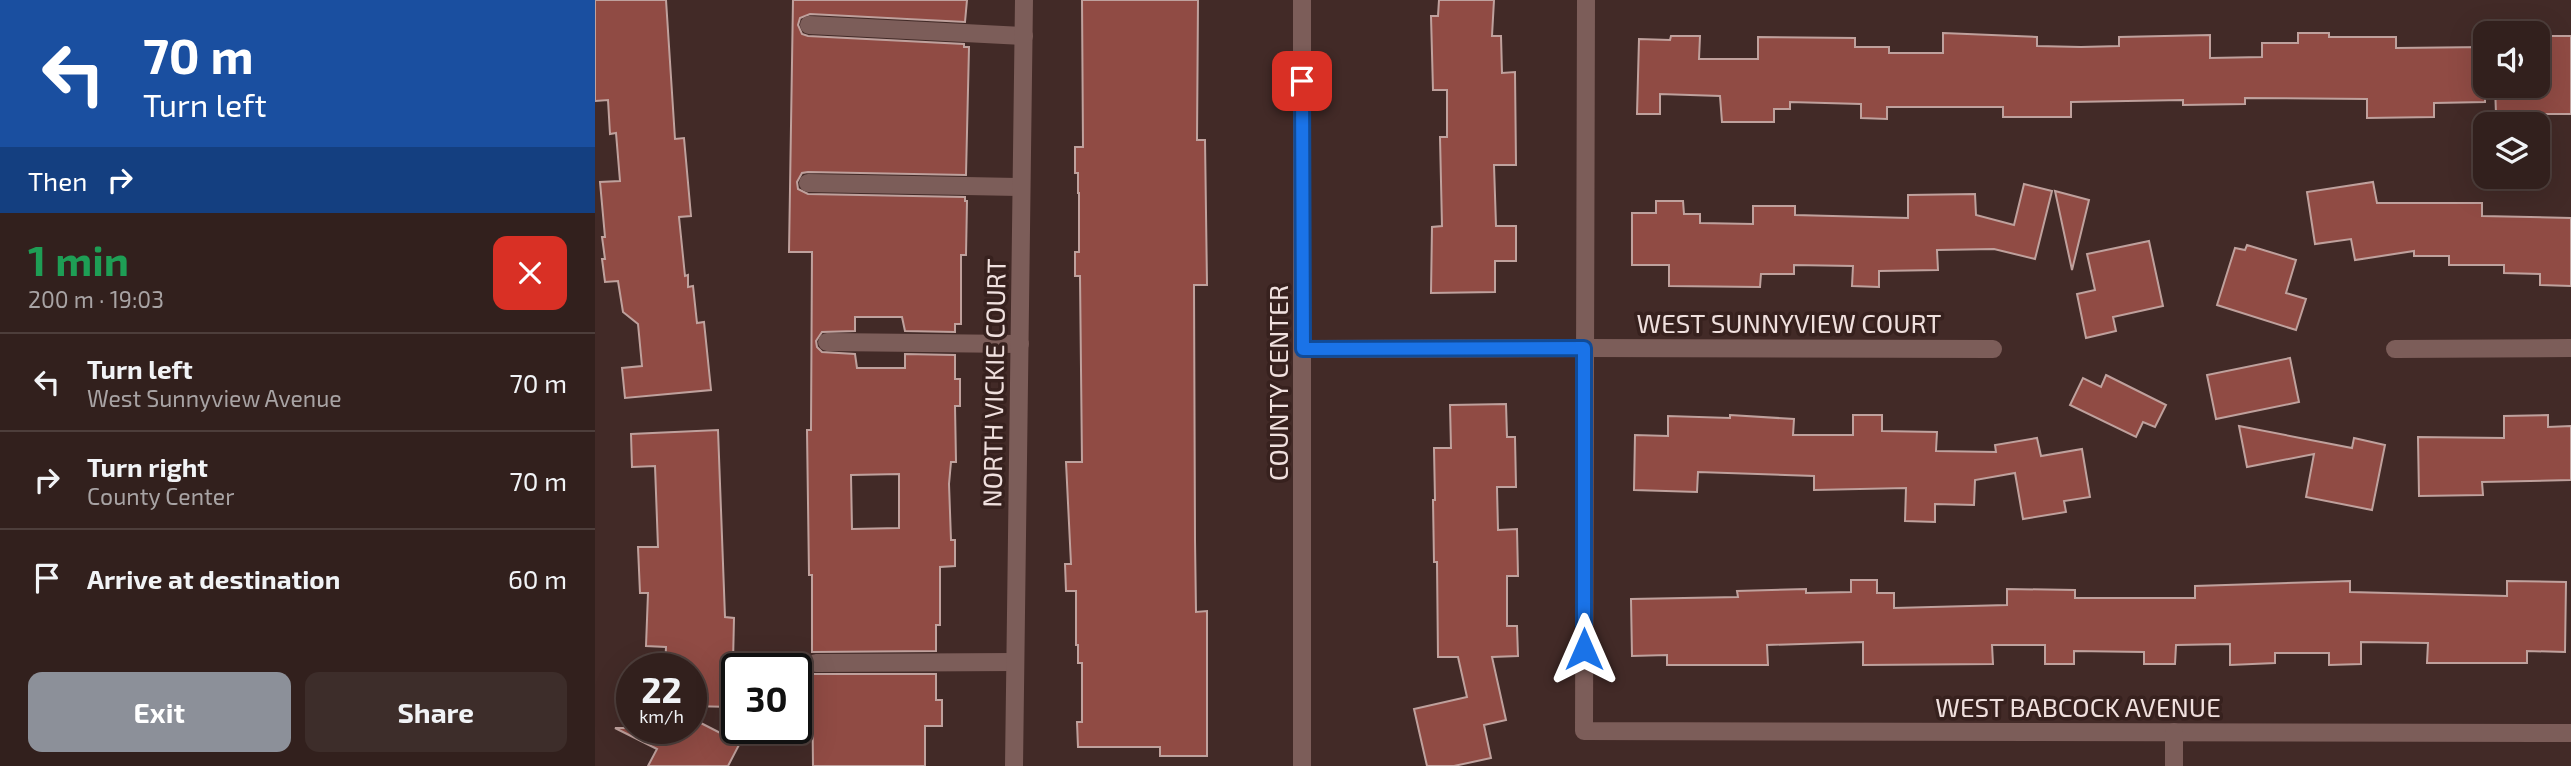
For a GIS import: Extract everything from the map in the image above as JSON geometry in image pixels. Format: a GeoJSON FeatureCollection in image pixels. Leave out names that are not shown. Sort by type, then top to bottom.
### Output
{"type":"FeatureCollection","features":[{"type":"Feature","properties":{"kind":"street","name":"NORTH VICKIE COURT"},"geometry":{"type":"LineString","coordinates":[[1014,766],[1024,0]]}},
{"type":"Feature","properties":{"kind":"street","name":"COUNTY CENTER"},"geometry":{"type":"LineString","coordinates":[[1302,0],[1302,766]]}},
{"type":"Feature","properties":{"kind":"street"},"geometry":{"type":"LineString","coordinates":[[1584,348],[1586,0]]}},
{"type":"Feature","properties":{"kind":"street"},"geometry":{"type":"LineString","coordinates":[[809,25],[1024,36]]}},
{"type":"Feature","properties":{"kind":"street"},"geometry":{"type":"LineString","coordinates":[[808,183],[1021,187]]}},
{"type":"Feature","properties":{"kind":"street"},"geometry":{"type":"LineString","coordinates":[[827,342],[1020,344]]}},
{"type":"Feature","properties":{"kind":"street","name":"WEST BABCOCK AVENUE"},"geometry":{"type":"LineString","coordinates":[[1584,348],[1584,732],[2571,733]]}},
{"type":"Feature","properties":{"kind":"street"},"geometry":{"type":"LineString","coordinates":[[2395,349],[2571,348]]}},
{"type":"Feature","properties":{"kind":"street","name":"WEST SUNNYVIEW COURT"},"geometry":{"type":"LineString","coordinates":[[1303,349],[1993,349]]}},
{"type":"Feature","properties":{"kind":"street"},"geometry":{"type":"LineString","coordinates":[[816,663],[1015,662]]}},
{"type":"Feature","properties":{"kind":"street"},"geometry":{"type":"LineString","coordinates":[[2174,732],[2174,766]]}},
{"type":"Feature","properties":{"kind":"building"},"geometry":{"type":"Polygon","coordinates":[[[595,0],[666,0],[675,139],[684,138],[691,216],[679,217],[685,276],[688,275],[688,287],[693,286],[697,323],[704,322],[711,390],[625,398],[622,368],[642,366],[638,324],[623,312],[618,281],[605,282],[602,259],[605,259],[602,237],[605,237],[600,182],[620,181],[616,133],[610,134],[608,100],[595,101],[595,0]]]}},
{"type":"Feature","properties":{"kind":"building"},"geometry":{"type":"Polygon","coordinates":[[[793,0],[967,0],[965,22],[810,14],[800,18],[798,25],[802,34],[808,36],[964,44],[964,47],[969,47],[966,175],[808,172],[802,173],[797,182],[798,189],[808,194],[965,197],[967,201],[966,255],[961,255],[961,324],[955,324],[955,332],[905,331],[902,317],[855,317],[855,331],[822,332],[816,341],[822,352],[855,354],[857,368],[905,368],[905,354],[955,355],[955,379],[960,379],[960,406],[955,406],[956,462],[951,462],[949,484],[955,566],[940,567],[940,625],[936,625],[936,651],[812,652],[807,430],[811,430],[812,252],[789,252],[793,0]],[[899,474],[851,475],[852,529],[899,528],[899,474]]]}},
{"type":"Feature","properties":{"kind":"building"},"geometry":{"type":"Polygon","coordinates":[[[1082,0],[1198,0],[1197,140],[1205,140],[1207,285],[1194,285],[1195,540],[1196,612],[1207,611],[1207,756],[1160,756],[1160,747],[1078,747],[1077,722],[1082,722],[1082,663],[1078,663],[1076,645],[1076,591],[1066,591],[1065,564],[1071,564],[1066,462],[1082,462],[1080,276],[1075,276],[1075,252],[1079,252],[1079,193],[1078,173],[1075,173],[1075,147],[1083,147],[1082,0]]]}},
{"type":"Feature","properties":{"kind":"building"},"geometry":{"type":"Polygon","coordinates":[[[1439,0],[1494,0],[1492,36],[1501,36],[1502,73],[1515,72],[1516,165],[1494,165],[1496,226],[1516,226],[1516,261],[1495,261],[1495,292],[1431,293],[1432,227],[1442,226],[1440,137],[1447,137],[1447,90],[1433,90],[1431,16],[1438,16],[1439,0]]]}},
{"type":"Feature","properties":{"kind":"building"},"geometry":{"type":"Polygon","coordinates":[[[1943,33],[2037,37],[2037,46],[2081,47],[2119,46],[2119,37],[2210,35],[2210,58],[2262,57],[2262,43],[2298,43],[2298,33],[2329,33],[2329,37],[2396,37],[2396,48],[2473,47],[2473,98],[2485,98],[2485,102],[2434,103],[2434,117],[2367,118],[2367,99],[2245,98],[2245,104],[2183,105],[2183,100],[2071,102],[2071,117],[2003,117],[2003,107],[1887,107],[1887,119],[1861,118],[1861,104],[1790,102],[1790,109],[1774,109],[1774,122],[1722,122],[1720,96],[1660,94],[1660,114],[1637,114],[1639,39],[1670,40],[1671,36],[1700,36],[1699,59],[1758,59],[1758,37],[1855,38],[1855,47],[1889,47],[1889,53],[1943,53],[1943,33]]]}},
{"type":"Feature","properties":{"kind":"building"},"geometry":{"type":"Polygon","coordinates":[[[2550,36],[2571,36],[2571,114],[2496,112],[2495,98],[2550,98],[2550,36]]]}},
{"type":"Feature","properties":{"kind":"building"},"geometry":{"type":"Polygon","coordinates":[[[2373,182],[2377,203],[2482,203],[2482,216],[2571,218],[2571,286],[2540,285],[2540,274],[2504,273],[2504,265],[2449,265],[2449,256],[2414,256],[2414,251],[2355,260],[2351,239],[2315,244],[2307,192],[2373,182]]]}},
{"type":"Feature","properties":{"kind":"building"},"geometry":{"type":"Polygon","coordinates":[[[2024,184],[2052,191],[2035,259],[1994,249],[1937,250],[1938,270],[1879,271],[1879,287],[1852,286],[1853,266],[1794,265],[1794,274],[1761,274],[1760,287],[1669,286],[1669,265],[1632,265],[1632,213],[1656,213],[1656,201],[1683,201],[1684,214],[1700,214],[1700,223],[1753,224],[1753,206],[1795,206],[1795,215],[1908,218],[1908,195],[1975,194],[1976,215],[2014,225],[2024,184]]]}},
{"type":"Feature","properties":{"kind":"building"},"geometry":{"type":"Polygon","coordinates":[[[2055,191],[2089,200],[2072,270],[2055,191]]]}},
{"type":"Feature","properties":{"kind":"building"},"geometry":{"type":"Polygon","coordinates":[[[2149,241],[2163,306],[2113,317],[2116,331],[2086,338],[2077,294],[2095,290],[2087,254],[2149,241]]]}},
{"type":"Feature","properties":{"kind":"building"},"geometry":{"type":"Polygon","coordinates":[[[2247,245],[2296,260],[2286,293],[2306,299],[2296,330],[2217,305],[2235,248],[2245,250],[2247,245]]]}},
{"type":"Feature","properties":{"kind":"building"},"geometry":{"type":"Polygon","coordinates":[[[2290,358],[2299,402],[2216,419],[2207,375],[2290,358]]]}},
{"type":"Feature","properties":{"kind":"building"},"geometry":{"type":"Polygon","coordinates":[[[2106,375],[2166,405],[2155,427],[2143,422],[2136,437],[2070,405],[2083,378],[2101,387],[2106,375]]]}},
{"type":"Feature","properties":{"kind":"building"},"geometry":{"type":"Polygon","coordinates":[[[1506,404],[1507,437],[1515,437],[1516,487],[1497,487],[1498,530],[1517,529],[1518,576],[1507,576],[1507,626],[1517,626],[1518,656],[1492,657],[1506,720],[1484,725],[1491,758],[1454,766],[1427,766],[1414,709],[1467,697],[1458,657],[1438,657],[1437,562],[1434,562],[1434,448],[1451,448],[1450,405],[1506,404]]]}},
{"type":"Feature","properties":{"kind":"building"},"geometry":{"type":"Polygon","coordinates":[[[1730,415],[1794,419],[1793,435],[1853,435],[1853,415],[1882,415],[1882,431],[1937,432],[1936,451],[1996,452],[1995,445],[2037,438],[2041,456],[2082,449],[2090,497],[2064,501],[2066,512],[2023,519],[2015,473],[1975,480],[1974,505],[1935,504],[1935,522],[1905,521],[1906,488],[1814,490],[1814,476],[1698,472],[1697,492],[1634,490],[1635,435],[1668,436],[1668,416],[1730,418],[1730,415]]]}},
{"type":"Feature","properties":{"kind":"building"},"geometry":{"type":"Polygon","coordinates":[[[2548,415],[2548,427],[2571,426],[2571,480],[2482,482],[2483,495],[2419,496],[2418,437],[2504,438],[2504,416],[2548,415]]]}},
{"type":"Feature","properties":{"kind":"building"},"geometry":{"type":"Polygon","coordinates":[[[2239,426],[2352,448],[2354,438],[2385,445],[2372,510],[2306,497],[2314,454],[2247,467],[2239,426]]]}},
{"type":"Feature","properties":{"kind":"building"},"geometry":{"type":"Polygon","coordinates":[[[718,430],[725,617],[734,618],[733,653],[721,653],[721,707],[707,706],[707,653],[666,653],[666,647],[646,646],[648,593],[640,593],[638,547],[658,547],[655,466],[632,467],[631,434],[718,430]]]}},
{"type":"Feature","properties":{"kind":"building"},"geometry":{"type":"Polygon","coordinates":[[[1851,580],[1877,580],[1877,593],[1894,593],[1894,608],[2007,605],[2007,589],[2075,590],[2075,598],[2195,598],[2195,586],[2350,581],[2350,592],[2507,596],[2507,581],[2566,582],[2565,652],[2527,651],[2527,663],[2427,663],[2428,643],[2361,642],[2361,664],[2329,665],[2329,653],[2275,653],[2275,663],[2230,665],[2230,644],[2176,645],[2175,664],[2144,664],[2144,652],[2074,651],[2074,664],[2045,664],[2045,645],[1992,645],[1993,664],[1863,665],[1863,642],[1767,645],[1768,665],[1667,665],[1667,655],[1632,656],[1631,599],[1738,597],[1737,591],[1806,589],[1806,593],[1851,592],[1851,580]]]}},
{"type":"Feature","properties":{"kind":"building"},"geometry":{"type":"Polygon","coordinates":[[[812,674],[936,674],[936,700],[942,700],[942,726],[925,726],[925,766],[813,766],[812,674]]]}},
{"type":"Feature","properties":{"kind":"building"},"geometry":{"type":"Polygon","coordinates":[[[707,726],[721,733],[721,744],[739,744],[728,766],[648,766],[657,749],[647,744],[707,744],[707,726]]]}},
{"type":"Feature","properties":{"kind":"route"},"geometry":{"type":"LineString","coordinates":[[1302,81],[1303,349],[1584,348],[1584,649]]}}]}
